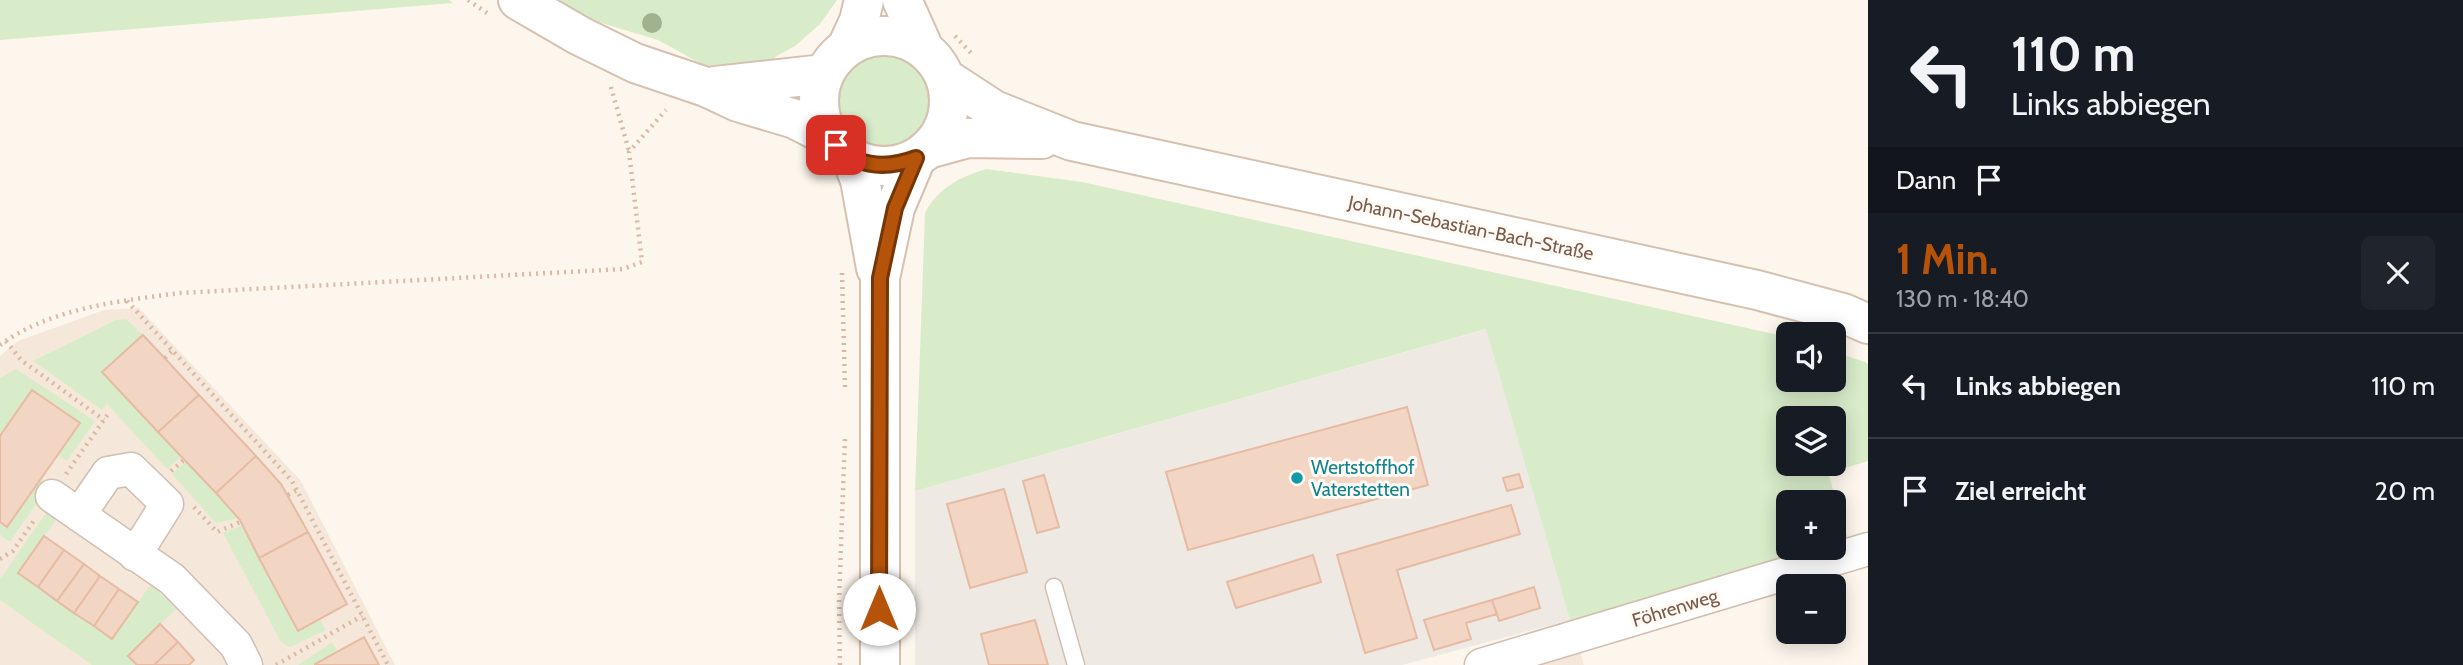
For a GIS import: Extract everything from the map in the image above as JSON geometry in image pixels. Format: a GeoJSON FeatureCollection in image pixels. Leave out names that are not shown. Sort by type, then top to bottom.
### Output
{"type":"FeatureCollection","features":[{"type":"Feature","properties":{"kind":"street"},"geometry":{"type":"LineString","coordinates":[[518,0],[580,36],[635,63],[706,87],[738,102],[807,124],[841,147],[884,166],[922,153]]}},
{"type":"Feature","properties":{"kind":"street"},"geometry":{"type":"LineString","coordinates":[[864,0],[859,21],[835,60],[818,100],[823,125],[841,147],[860,180],[871,252],[880,278]]}},
{"type":"Feature","properties":{"kind":"street"},"geometry":{"type":"LineString","coordinates":[[880,665],[880,278],[895,208],[922,153],[938,138],[949,108],[950,55],[902,0]]}},
{"type":"Feature","properties":{"kind":"street"},"geometry":{"type":"LineString","coordinates":[[706,87],[777,82],[835,60],[859,40],[886,35],[950,55]]}},
{"type":"Feature","properties":{"kind":"street","name":"Johann-Sebastian-Bach-Straße"},"geometry":{"type":"LineString","coordinates":[[950,55],[994,110],[1072,141],[1768,293],[1843,313],[1868,324]]}},
{"type":"Feature","properties":{"kind":"street","name":"Johann-Sebastian-Bach-Straße"},"geometry":{"type":"LineString","coordinates":[[922,153],[968,138],[1072,141]]}},
{"type":"Feature","properties":{"kind":"street"},"geometry":{"type":"LineString","coordinates":[[79,515],[108,473],[131,470],[167,504],[135,555]]}},
{"type":"Feature","properties":{"kind":"street"},"geometry":{"type":"LineString","coordinates":[[52,496],[173,579],[236,645],[246,665]]}},
{"type":"Feature","properties":{"kind":"street","name":"Föhrenweg"},"geometry":{"type":"LineString","coordinates":[[1481,665],[1868,549]]}},
{"type":"Feature","properties":{"kind":"lane"},"geometry":{"type":"LineString","coordinates":[[1054,587],[1076,665]]}},
{"type":"Feature","properties":{"kind":"path"},"geometry":{"type":"LineString","coordinates":[[0,345],[70,313],[126,300],[180,293],[623,269],[642,262],[629,152],[611,87]]}},
{"type":"Feature","properties":{"kind":"path"},"geometry":{"type":"LineString","coordinates":[[629,152],[666,110]]}},
{"type":"Feature","properties":{"kind":"path"},"geometry":{"type":"LineString","coordinates":[[842,260],[845,398]]}},
{"type":"Feature","properties":{"kind":"path"},"geometry":{"type":"LineString","coordinates":[[126,300],[297,490],[388,665]]}},
{"type":"Feature","properties":{"kind":"path"},"geometry":{"type":"LineString","coordinates":[[6,341],[21,360],[104,420]]}},
{"type":"Feature","properties":{"kind":"path"},"geometry":{"type":"LineString","coordinates":[[165,358],[172,351]]}},
{"type":"Feature","properties":{"kind":"path"},"geometry":{"type":"LineString","coordinates":[[0,559],[13,551],[108,414]]}},
{"type":"Feature","properties":{"kind":"path"},"geometry":{"type":"LineString","coordinates":[[840,665],[839,601],[845,424]]}},
{"type":"Feature","properties":{"kind":"path"},"geometry":{"type":"LineString","coordinates":[[233,432],[241,426]]}},
{"type":"Feature","properties":{"kind":"path"},"geometry":{"type":"LineString","coordinates":[[288,495],[297,490]]}},
{"type":"Feature","properties":{"kind":"path"},"geometry":{"type":"LineString","coordinates":[[191,504],[217,532],[240,522]]}},
{"type":"Feature","properties":{"kind":"path"},"geometry":{"type":"LineString","coordinates":[[328,570],[336,565]]}},
{"type":"Feature","properties":{"kind":"path"},"geometry":{"type":"LineString","coordinates":[[279,663],[362,616]]}},
{"type":"Feature","properties":{"kind":"shaded area"},"geometry":{"type":"Polygon","coordinates":[[[139,308],[301,481],[395,665],[0,665],[0,356],[18,341],[104,310],[139,308]]]}},
{"type":"Feature","properties":{"kind":"shaded area"},"geometry":{"type":"Polygon","coordinates":[[[1487,329],[1570,620],[1402,665],[915,665],[915,491],[1487,329]]]}},
{"type":"Feature","properties":{"kind":"shaded area"},"geometry":{"type":"Polygon","coordinates":[[[1580,651],[1584,665],[1529,665],[1580,651]]]}},
{"type":"Feature","properties":{"kind":"green space"},"geometry":{"type":"Polygon","coordinates":[[[0,0],[449,0],[453,3],[0,40],[0,0]]]}},
{"type":"Feature","properties":{"kind":"green space"},"geometry":{"type":"Polygon","coordinates":[[[558,0],[837,0],[820,24],[795,46],[775,57],[772,71],[733,72],[705,66],[658,40],[575,15],[558,0]]]}},
{"type":"Feature","properties":{"kind":"green space"},"geometry":{"type":"Polygon","coordinates":[[[885,52],[904,56],[920,66],[930,82],[934,101],[930,120],[920,136],[904,146],[885,150],[866,146],[850,136],[840,120],[836,101],[840,82],[850,66],[866,56],[885,52]]]}},
{"type":"Feature","properties":{"kind":"green space"},"geometry":{"type":"Polygon","coordinates":[[[986,169],[1082,182],[1776,334],[1776,392],[1846,392],[1846,356],[1868,364],[1868,461],[1846,468],[1846,406],[1776,406],[1776,476],[1829,476],[1833,490],[1776,490],[1777,560],[1570,620],[1486,329],[915,491],[925,213],[943,190],[986,169]]]}},
{"type":"Feature","properties":{"kind":"green space"},"geometry":{"type":"Polygon","coordinates":[[[126,319],[143,335],[103,372],[181,457],[167,469],[107,404],[102,410],[33,361],[116,320],[126,319]]]}},
{"type":"Feature","properties":{"kind":"green space"},"geometry":{"type":"Polygon","coordinates":[[[16,369],[95,421],[67,461],[58,455],[80,423],[33,390],[0,436],[0,378],[16,369]]]}},
{"type":"Feature","properties":{"kind":"green space"},"geometry":{"type":"Polygon","coordinates":[[[186,462],[238,518],[216,523],[172,474],[186,462]]]}},
{"type":"Feature","properties":{"kind":"green space"},"geometry":{"type":"Polygon","coordinates":[[[41,479],[49,485],[10,542],[0,535],[0,522],[7,526],[41,479]]]}},
{"type":"Feature","properties":{"kind":"green space"},"geometry":{"type":"Polygon","coordinates":[[[49,509],[58,517],[18,573],[112,639],[151,584],[176,609],[128,656],[137,665],[92,665],[0,600],[0,579],[49,509]]]}},
{"type":"Feature","properties":{"kind":"green space"},"geometry":{"type":"Polygon","coordinates":[[[242,525],[298,631],[320,619],[326,630],[290,647],[281,642],[223,533],[242,525]]]}},
{"type":"Feature","properties":{"kind":"green space"},"geometry":{"type":"Polygon","coordinates":[[[332,642],[338,652],[315,665],[298,665],[332,642]]]}},
{"type":"Feature","properties":{"kind":"building"},"geometry":{"type":"Polygon","coordinates":[[[143,335],[199,395],[158,432],[102,372],[143,335]]]}},
{"type":"Feature","properties":{"kind":"building"},"geometry":{"type":"Polygon","coordinates":[[[32,390],[80,423],[7,527],[0,522],[0,436],[32,390]]]}},
{"type":"Feature","properties":{"kind":"building"},"geometry":{"type":"Polygon","coordinates":[[[199,395],[256,456],[216,493],[158,432],[199,395]]]}},
{"type":"Feature","properties":{"kind":"building","name":"Wertstoffhof Vaterstetten"},"geometry":{"type":"Polygon","coordinates":[[[1407,407],[1428,485],[1188,550],[1166,472],[1407,407]]]}},
{"type":"Feature","properties":{"kind":"building"},"geometry":{"type":"Polygon","coordinates":[[[256,456],[281,484],[308,532],[259,558],[240,520],[216,493],[256,456]]]}},
{"type":"Feature","properties":{"kind":"building"},"geometry":{"type":"Polygon","coordinates":[[[1519,474],[1523,487],[1507,491],[1503,478],[1519,474]]]}},
{"type":"Feature","properties":{"kind":"building"},"geometry":{"type":"Polygon","coordinates":[[[1044,475],[1059,527],[1037,533],[1023,481],[1044,475]]]}},
{"type":"Feature","properties":{"kind":"building"},"geometry":{"type":"Polygon","coordinates":[[[1004,489],[1027,572],[970,588],[947,504],[1004,489]]]}},
{"type":"Feature","properties":{"kind":"building"},"geometry":{"type":"Polygon","coordinates":[[[1511,505],[1520,534],[1397,570],[1417,638],[1365,653],[1337,555],[1511,505]]]}},
{"type":"Feature","properties":{"kind":"building"},"geometry":{"type":"Polygon","coordinates":[[[308,532],[347,604],[298,631],[259,558],[308,532]]]}},
{"type":"Feature","properties":{"kind":"building"},"geometry":{"type":"Polygon","coordinates":[[[44,536],[64,550],[38,587],[18,573],[44,536]]]}},
{"type":"Feature","properties":{"kind":"building"},"geometry":{"type":"Polygon","coordinates":[[[64,550],[84,564],[57,601],[38,587],[64,550]]]}},
{"type":"Feature","properties":{"kind":"building"},"geometry":{"type":"Polygon","coordinates":[[[1313,555],[1321,582],[1236,608],[1227,582],[1313,555]]]}},
{"type":"Feature","properties":{"kind":"building"},"geometry":{"type":"Polygon","coordinates":[[[84,564],[100,576],[74,613],[57,601],[84,564]]]}},
{"type":"Feature","properties":{"kind":"building"},"geometry":{"type":"Polygon","coordinates":[[[100,576],[119,589],[94,626],[74,613],[100,576]]]}},
{"type":"Feature","properties":{"kind":"building"},"geometry":{"type":"Polygon","coordinates":[[[1534,587],[1540,608],[1499,621],[1492,600],[1534,587]]]}},
{"type":"Feature","properties":{"kind":"building"},"geometry":{"type":"Polygon","coordinates":[[[119,589],[138,602],[112,639],[94,626],[119,589]]]}},
{"type":"Feature","properties":{"kind":"building"},"geometry":{"type":"Polygon","coordinates":[[[1492,600],[1497,614],[1466,623],[1471,639],[1434,650],[1424,620],[1492,600]]]}},
{"type":"Feature","properties":{"kind":"building"},"geometry":{"type":"Polygon","coordinates":[[[1035,620],[1048,665],[989,665],[981,634],[1035,620]]]}},
{"type":"Feature","properties":{"kind":"building"},"geometry":{"type":"Polygon","coordinates":[[[160,624],[178,642],[154,665],[137,665],[128,656],[160,624]]]}},
{"type":"Feature","properties":{"kind":"building"},"geometry":{"type":"Polygon","coordinates":[[[364,637],[379,665],[315,665],[315,664],[364,637]]]}},
{"type":"Feature","properties":{"kind":"building"},"geometry":{"type":"Polygon","coordinates":[[[178,642],[194,660],[189,665],[154,665],[178,642]]]}},
{"type":"Feature","properties":{"kind":"place","name":"Wertstoffhof Vaterstetten"},"geometry":{"type":"Point","coordinates":[1297,478]}},
{"type":"Feature","properties":{"kind":"route"},"geometry":{"type":"LineString","coordinates":[[836,145],[851,158],[867,164],[901,164],[916,158],[895,208],[880,278],[879,609]]}}]}
